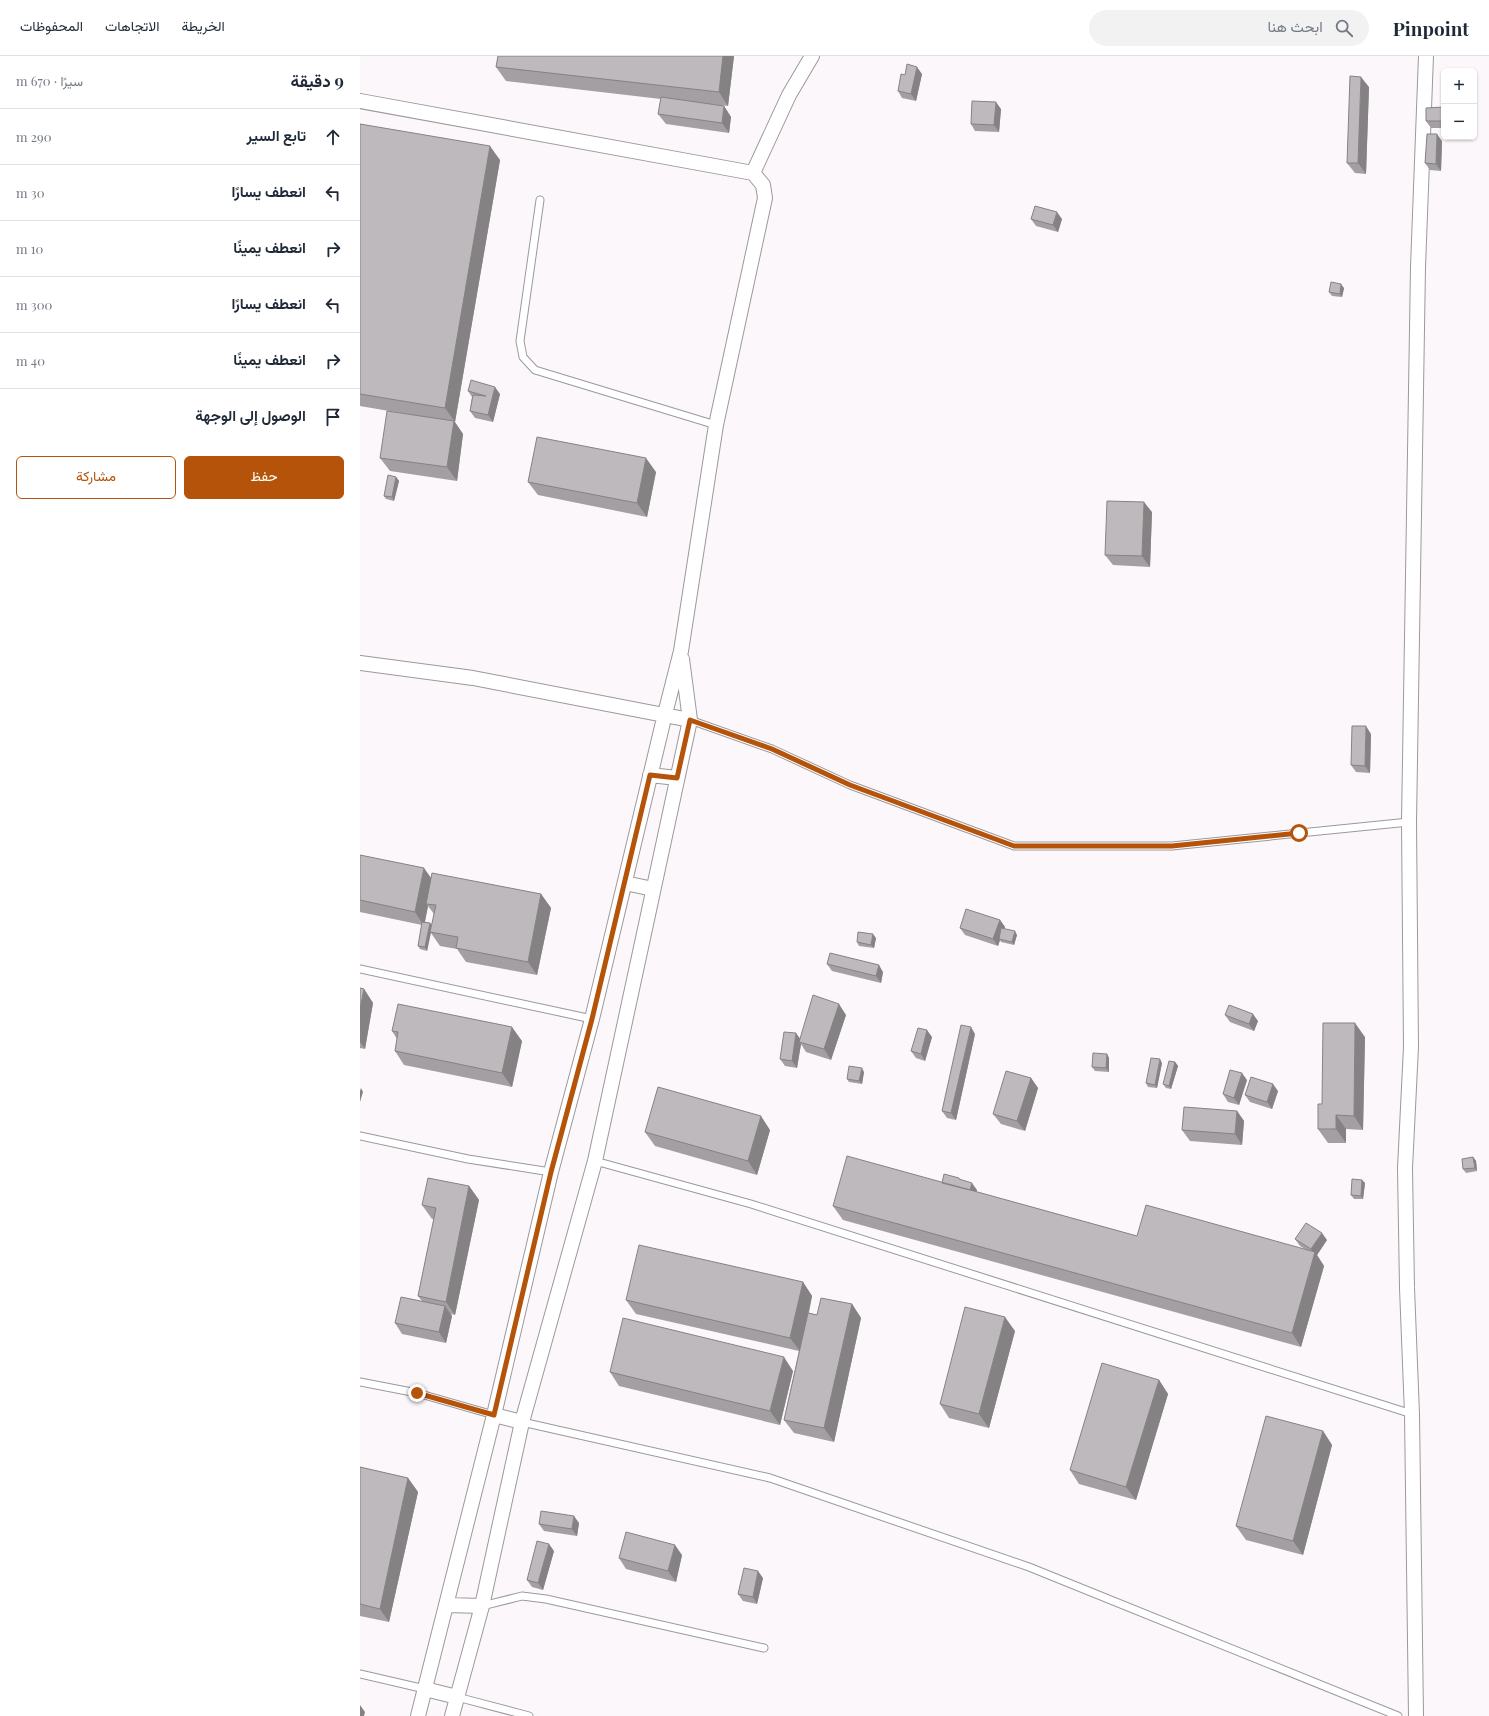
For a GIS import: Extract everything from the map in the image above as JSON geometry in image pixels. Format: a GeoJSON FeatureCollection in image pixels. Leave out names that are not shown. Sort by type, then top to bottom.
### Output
{"type":"FeatureCollection","features":[{"type":"Feature","properties":{"kind":"street"},"geometry":{"type":"LineString","coordinates":[[753,173],[789,95],[812,56]]}},
{"type":"Feature","properties":{"kind":"street"},"geometry":{"type":"LineString","coordinates":[[1416,1716],[1412,1414],[1407,1288],[1405,1168],[1411,1047],[1409,822],[1418,267],[1426,56]]}},
{"type":"Feature","properties":{"kind":"street"},"geometry":{"type":"LineString","coordinates":[[360,101],[753,173],[763,185],[765,198],[716,426],[681,651],[592,1019],[551,1172],[494,1415],[418,1716]]}},
{"type":"Feature","properties":{"kind":"street"},"geometry":{"type":"LineString","coordinates":[[452,1716],[482,1606],[522,1422],[595,1161],[690,720],[681,651]]}},
{"type":"Feature","properties":{"kind":"street"},"geometry":{"type":"LineString","coordinates":[[360,663],[474,678],[690,720]]}},
{"type":"Feature","properties":{"kind":"street"},"geometry":{"type":"LineString","coordinates":[[650,775],[677,778]]}},
{"type":"Feature","properties":{"kind":"street"},"geometry":{"type":"LineString","coordinates":[[625,882],[653,889]]}},
{"type":"Feature","properties":{"kind":"street"},"geometry":{"type":"LineString","coordinates":[[494,1415],[522,1422]]}},
{"type":"Feature","properties":{"kind":"street"},"geometry":{"type":"LineString","coordinates":[[446,1604],[482,1606]]}},
{"type":"Feature","properties":{"kind":"street"},"geometry":{"type":"LineString","coordinates":[[425,1689],[457,1697]]}},
{"type":"Feature","properties":{"kind":"lane"},"geometry":{"type":"LineString","coordinates":[[540,200],[520,341],[524,358],[534,370],[716,426]]}},
{"type":"Feature","properties":{"kind":"lane"},"geometry":{"type":"LineString","coordinates":[[690,720],[772,749],[850,785],[1014,846],[1172,846],[1409,822]]}},
{"type":"Feature","properties":{"kind":"lane"},"geometry":{"type":"LineString","coordinates":[[360,969],[592,1019]]}},
{"type":"Feature","properties":{"kind":"lane"},"geometry":{"type":"LineString","coordinates":[[360,1136],[468,1159],[551,1172]]}},
{"type":"Feature","properties":{"kind":"lane"},"geometry":{"type":"LineString","coordinates":[[595,1161],[751,1204],[1412,1414]]}},
{"type":"Feature","properties":{"kind":"lane"},"geometry":{"type":"LineString","coordinates":[[360,1382],[417,1393],[494,1415]]}},
{"type":"Feature","properties":{"kind":"lane"},"geometry":{"type":"LineString","coordinates":[[522,1422],[770,1478],[1030,1567],[1398,1716]]}},
{"type":"Feature","properties":{"kind":"lane"},"geometry":{"type":"LineString","coordinates":[[482,1606],[522,1596],[546,1599],[764,1648]]}},
{"type":"Feature","properties":{"kind":"lane"},"geometry":{"type":"LineString","coordinates":[[360,1674],[425,1689]]}},
{"type":"Feature","properties":{"kind":"lane"},"geometry":{"type":"LineString","coordinates":[[457,1697],[529,1716]]}},
{"type":"Feature","properties":{"kind":"building"},"geometry":{"type":"Polygon","coordinates":[[[498,56],[723,56],[719,92],[496,67],[498,56]]]}},
{"type":"Feature","properties":{"kind":"building"},"geometry":{"type":"Polygon","coordinates":[[[907,64],[917,67],[911,94],[898,91],[901,74],[905,75],[907,64]]]}},
{"type":"Feature","properties":{"kind":"building"},"geometry":{"type":"Polygon","coordinates":[[[1350,76],[1361,77],[1358,163],[1347,163],[1350,76]]]}},
{"type":"Feature","properties":{"kind":"building"},"geometry":{"type":"Polygon","coordinates":[[[661,97],[724,106],[722,123],[658,114],[661,97]]]}},
{"type":"Feature","properties":{"kind":"building"},"geometry":{"type":"Polygon","coordinates":[[[972,101],[996,102],[994,125],[971,124],[972,101]]]}},
{"type":"Feature","properties":{"kind":"building"},"geometry":{"type":"Polygon","coordinates":[[[1441,107],[1441,121],[1426,121],[1426,108],[1441,107]]]}},
{"type":"Feature","properties":{"kind":"building"},"geometry":{"type":"Polygon","coordinates":[[[360,124],[490,146],[445,408],[360,394],[360,124]]]}},
{"type":"Feature","properties":{"kind":"building"},"geometry":{"type":"Polygon","coordinates":[[[1427,134],[1437,134],[1436,164],[1425,163],[1427,134]]]}},
{"type":"Feature","properties":{"kind":"building"},"geometry":{"type":"Polygon","coordinates":[[[1035,206],[1057,212],[1053,225],[1031,219],[1035,206]]]}},
{"type":"Feature","properties":{"kind":"building"},"geometry":{"type":"Polygon","coordinates":[[[1331,282],[1341,284],[1340,294],[1329,292],[1331,282]]]}},
{"type":"Feature","properties":{"kind":"building"},"geometry":{"type":"Polygon","coordinates":[[[471,380],[495,387],[488,415],[470,411],[473,395],[486,396],[468,391],[471,380]]]}},
{"type":"Feature","properties":{"kind":"building"},"geometry":{"type":"Polygon","coordinates":[[[387,411],[454,421],[447,467],[380,458],[387,411]]]}},
{"type":"Feature","properties":{"kind":"building"},"geometry":{"type":"Polygon","coordinates":[[[537,437],[646,458],[637,503],[528,482],[537,437]]]}},
{"type":"Feature","properties":{"kind":"building"},"geometry":{"type":"Polygon","coordinates":[[[388,475],[396,477],[392,497],[384,496],[388,475]]]}},
{"type":"Feature","properties":{"kind":"building"},"geometry":{"type":"Polygon","coordinates":[[[1107,501],[1144,502],[1142,556],[1105,555],[1107,501]]]}},
{"type":"Feature","properties":{"kind":"building"},"geometry":{"type":"Polygon","coordinates":[[[1352,726],[1366,726],[1365,766],[1351,765],[1352,726]]]}},
{"type":"Feature","properties":{"kind":"building"},"geometry":{"type":"Polygon","coordinates":[[[360,855],[424,868],[415,912],[360,900],[360,855]]]}},
{"type":"Feature","properties":{"kind":"building"},"geometry":{"type":"Polygon","coordinates":[[[432,873],[541,894],[528,962],[456,948],[458,937],[430,932],[436,905],[426,904],[432,873]]]}},
{"type":"Feature","properties":{"kind":"building"},"geometry":{"type":"Polygon","coordinates":[[[966,909],[1000,920],[993,939],[960,928],[966,909]]]}},
{"type":"Feature","properties":{"kind":"building"},"geometry":{"type":"Polygon","coordinates":[[[422,922],[430,923],[425,947],[418,946],[422,922]]]}},
{"type":"Feature","properties":{"kind":"building"},"geometry":{"type":"Polygon","coordinates":[[[1001,928],[1015,931],[1012,942],[999,939],[1001,928]]]}},
{"type":"Feature","properties":{"kind":"building"},"geometry":{"type":"Polygon","coordinates":[[[858,932],[873,934],[871,945],[857,942],[858,932]]]}},
{"type":"Feature","properties":{"kind":"building"},"geometry":{"type":"Polygon","coordinates":[[[830,953],[879,965],[876,976],[827,964],[830,953]]]}},
{"type":"Feature","properties":{"kind":"building"},"geometry":{"type":"Polygon","coordinates":[[[360,988],[364,989],[360,1009],[360,988]]]}},
{"type":"Feature","properties":{"kind":"building"},"geometry":{"type":"Polygon","coordinates":[[[813,995],[839,1004],[824,1049],[799,1042],[813,995]]]}},
{"type":"Feature","properties":{"kind":"building"},"geometry":{"type":"Polygon","coordinates":[[[398,1004],[512,1027],[502,1073],[395,1051],[398,1032],[392,1031],[398,1004]]]}},
{"type":"Feature","properties":{"kind":"building"},"geometry":{"type":"Polygon","coordinates":[[[1229,1005],[1253,1014],[1249,1024],[1225,1015],[1229,1005]]]}},
{"type":"Feature","properties":{"kind":"building"},"geometry":{"type":"Polygon","coordinates":[[[1323,1023],[1355,1023],[1354,1116],[1336,1115],[1336,1129],[1318,1129],[1318,1104],[1322,1104],[1323,1023]]]}},
{"type":"Feature","properties":{"kind":"building"},"geometry":{"type":"Polygon","coordinates":[[[961,1025],[971,1027],[951,1113],[942,1111],[961,1025]]]}},
{"type":"Feature","properties":{"kind":"building"},"geometry":{"type":"Polygon","coordinates":[[[918,1028],[927,1030],[921,1054],[911,1051],[918,1028]]]}},
{"type":"Feature","properties":{"kind":"building"},"geometry":{"type":"Polygon","coordinates":[[[784,1032],[796,1033],[792,1061],[780,1059],[784,1032]]]}},
{"type":"Feature","properties":{"kind":"building"},"geometry":{"type":"Polygon","coordinates":[[[1093,1053],[1107,1054],[1106,1068],[1092,1067],[1093,1053]]]}},
{"type":"Feature","properties":{"kind":"building"},"geometry":{"type":"Polygon","coordinates":[[[1151,1058],[1160,1059],[1155,1085],[1146,1083],[1151,1058]]]}},
{"type":"Feature","properties":{"kind":"building"},"geometry":{"type":"Polygon","coordinates":[[[1169,1061],[1175,1062],[1169,1086],[1163,1084],[1169,1061]]]}},
{"type":"Feature","properties":{"kind":"building"},"geometry":{"type":"Polygon","coordinates":[[[849,1066],[862,1068],[859,1081],[847,1079],[849,1066]]]}},
{"type":"Feature","properties":{"kind":"building"},"geometry":{"type":"Polygon","coordinates":[[[1230,1070],[1242,1073],[1234,1098],[1223,1094],[1230,1070]]]}},
{"type":"Feature","properties":{"kind":"building"},"geometry":{"type":"Polygon","coordinates":[[[1006,1071],[1031,1078],[1017,1121],[993,1114],[1006,1071]]]}},
{"type":"Feature","properties":{"kind":"building"},"geometry":{"type":"Polygon","coordinates":[[[1251,1077],[1273,1084],[1267,1102],[1245,1095],[1251,1077]]]}},
{"type":"Feature","properties":{"kind":"building"},"geometry":{"type":"Polygon","coordinates":[[[658,1087],[761,1116],[748,1161],[645,1132],[658,1087]]]}},
{"type":"Feature","properties":{"kind":"building"},"geometry":{"type":"Polygon","coordinates":[[[1184,1107],[1237,1111],[1235,1134],[1182,1130],[1184,1107]]]}},
{"type":"Feature","properties":{"kind":"building"},"geometry":{"type":"Polygon","coordinates":[[[847,1156],[1137,1236],[1146,1205],[1315,1252],[1292,1333],[833,1206],[847,1156]]]}},
{"type":"Feature","properties":{"kind":"building"},"geometry":{"type":"Polygon","coordinates":[[[1473,1157],[1475,1168],[1463,1169],[1462,1159],[1473,1157]]]}},
{"type":"Feature","properties":{"kind":"building"},"geometry":{"type":"Polygon","coordinates":[[[944,1174],[972,1183],[970,1190],[942,1183],[944,1174]]]}},
{"type":"Feature","properties":{"kind":"building"},"geometry":{"type":"Polygon","coordinates":[[[428,1178],[469,1186],[446,1302],[418,1296],[436,1208],[422,1205],[428,1178]]]}},
{"type":"Feature","properties":{"kind":"building"},"geometry":{"type":"Polygon","coordinates":[[[1352,1179],[1362,1180],[1361,1196],[1351,1195],[1352,1179]]]}},
{"type":"Feature","properties":{"kind":"building"},"geometry":{"type":"Polygon","coordinates":[[[1306,1223],[1322,1233],[1311,1249],[1295,1239],[1306,1223]]]}},
{"type":"Feature","properties":{"kind":"building"},"geometry":{"type":"Polygon","coordinates":[[[639,1245],[803,1282],[790,1338],[626,1300],[639,1245]]]}},
{"type":"Feature","properties":{"kind":"building"},"geometry":{"type":"Polygon","coordinates":[[[401,1297],[445,1306],[439,1332],[395,1323],[401,1297]]]}},
{"type":"Feature","properties":{"kind":"building"},"geometry":{"type":"Polygon","coordinates":[[[821,1298],[852,1304],[824,1428],[784,1420],[808,1313],[817,1315],[821,1298]]]}},
{"type":"Feature","properties":{"kind":"building"},"geometry":{"type":"Polygon","coordinates":[[[965,1307],[1005,1317],[979,1414],[940,1404],[965,1307]]]}},
{"type":"Feature","properties":{"kind":"building"},"geometry":{"type":"Polygon","coordinates":[[[623,1318],[784,1357],[770,1411],[610,1372],[623,1318]]]}},
{"type":"Feature","properties":{"kind":"building"},"geometry":{"type":"Polygon","coordinates":[[[1102,1363],[1159,1380],[1126,1487],[1070,1470],[1102,1363]]]}},
{"type":"Feature","properties":{"kind":"building"},"geometry":{"type":"Polygon","coordinates":[[[1266,1416],[1323,1431],[1293,1541],[1236,1526],[1266,1416]]]}},
{"type":"Feature","properties":{"kind":"building"},"geometry":{"type":"Polygon","coordinates":[[[360,1467],[408,1478],[380,1609],[360,1604],[360,1467]]]}},
{"type":"Feature","properties":{"kind":"building"},"geometry":{"type":"Polygon","coordinates":[[[541,1511],[574,1516],[572,1529],[539,1524],[541,1511]]]}},
{"type":"Feature","properties":{"kind":"building"},"geometry":{"type":"Polygon","coordinates":[[[626,1532],[675,1545],[668,1571],[619,1558],[626,1532]]]}},
{"type":"Feature","properties":{"kind":"building"},"geometry":{"type":"Polygon","coordinates":[[[537,1541],[549,1544],[538,1583],[527,1580],[537,1541]]]}},
{"type":"Feature","properties":{"kind":"building"},"geometry":{"type":"Polygon","coordinates":[[[744,1568],[758,1571],[753,1597],[738,1594],[744,1568]]]}},
{"type":"Feature","properties":{"kind":"route"},"geometry":{"type":"LineString","coordinates":[[417,1393],[494,1415],[551,1172],[592,1019],[650,775],[677,778],[690,720],[772,749],[850,785],[1014,846],[1172,846],[1299,833]]}}]}
